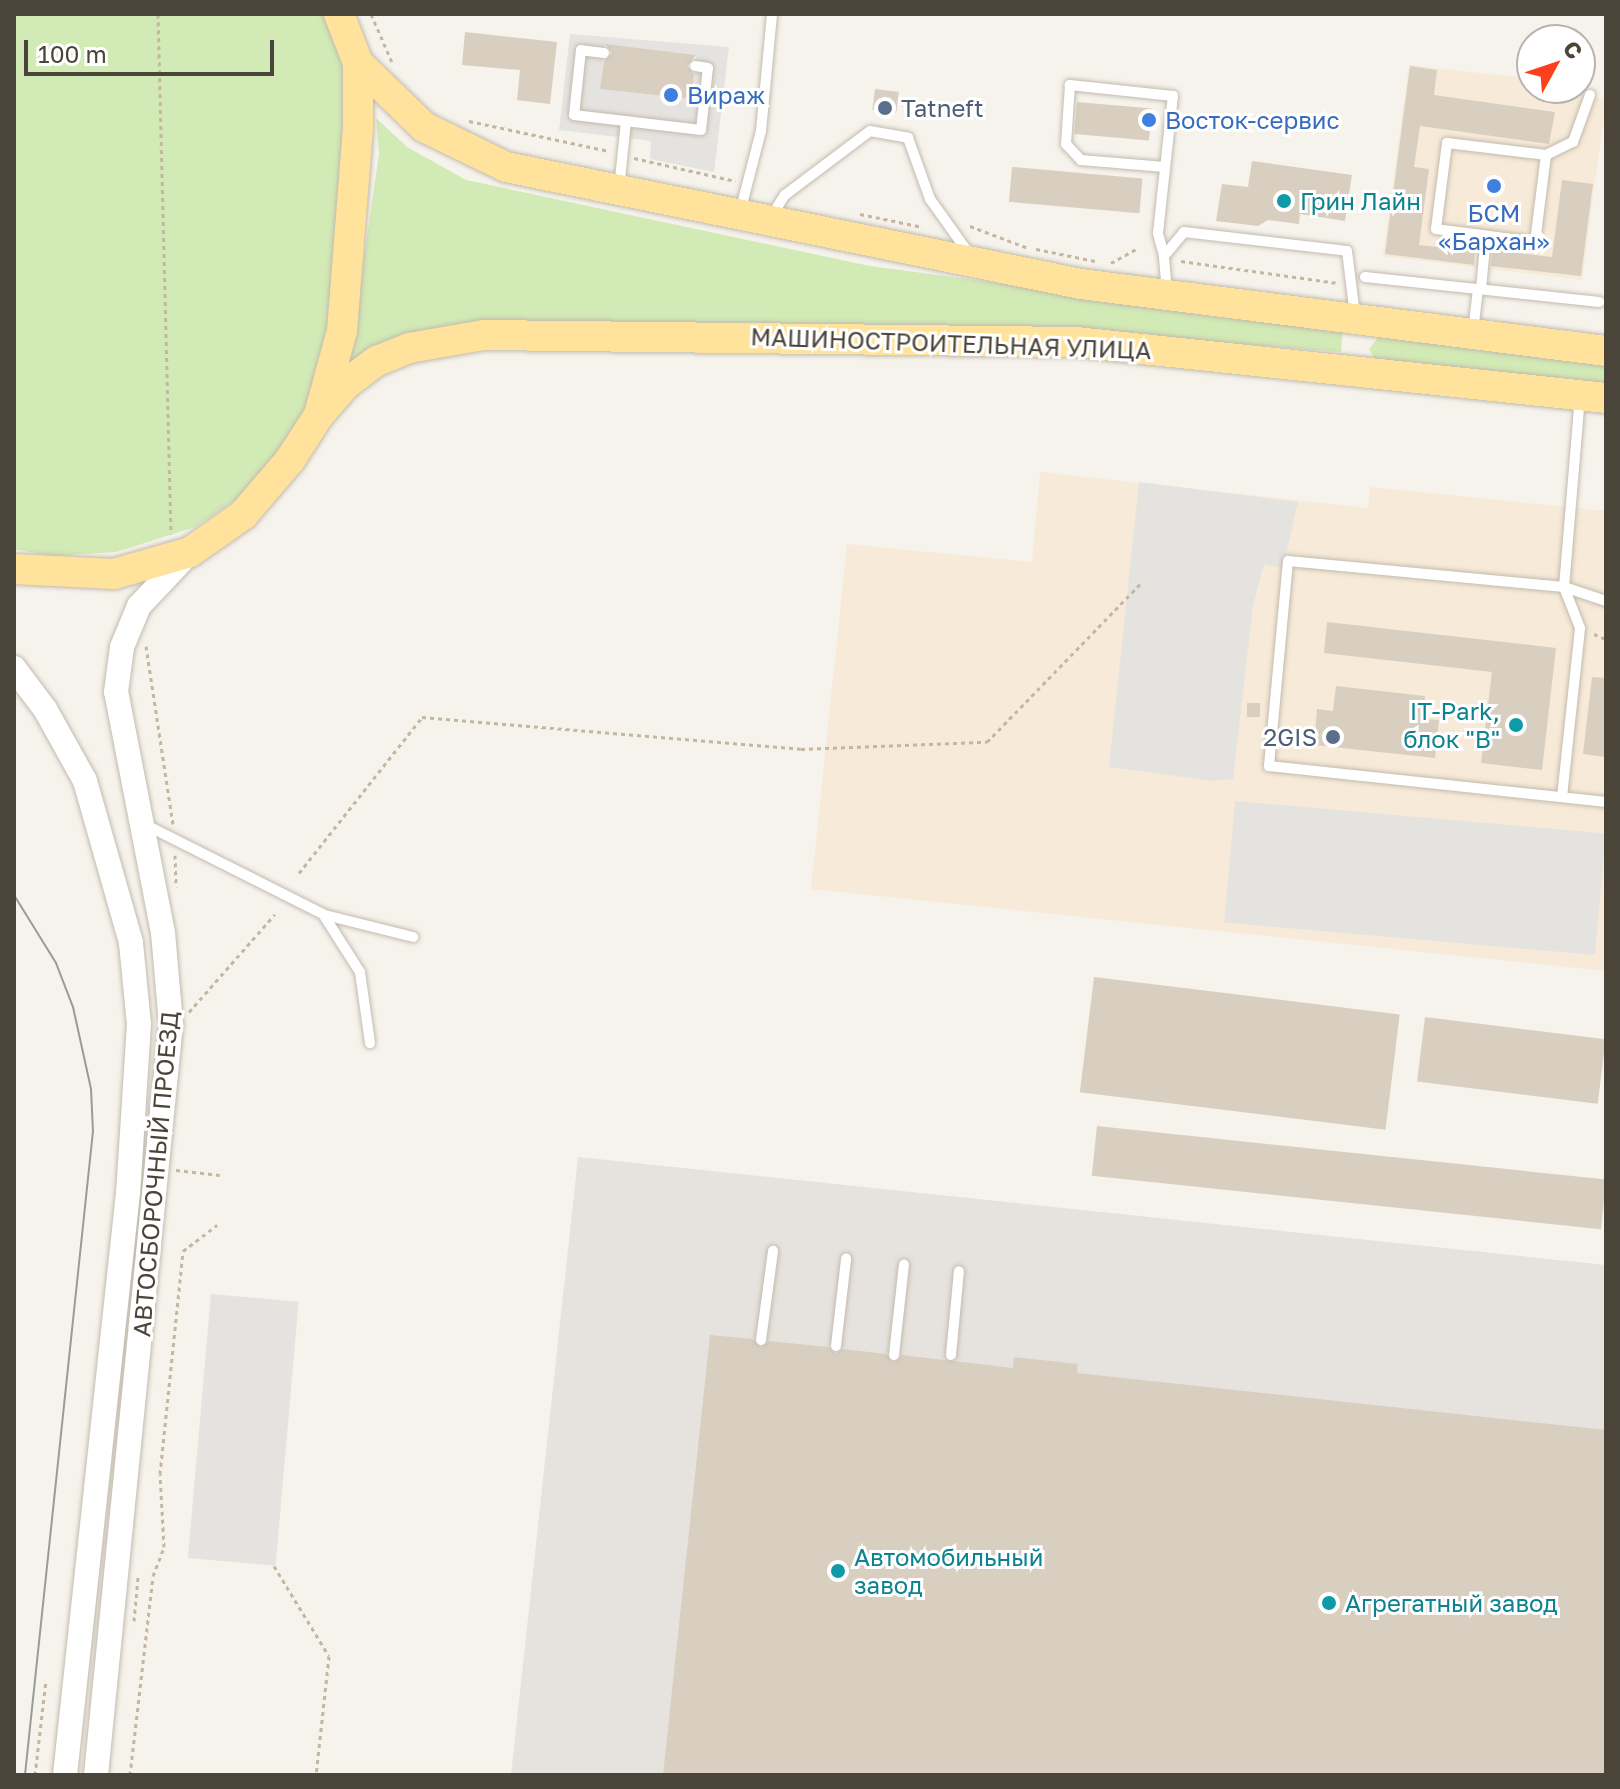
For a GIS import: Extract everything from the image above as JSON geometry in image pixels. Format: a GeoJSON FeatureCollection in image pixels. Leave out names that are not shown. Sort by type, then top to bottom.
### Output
{"type":"FeatureCollection","features":[{"type":"Feature","properties":{"kind":"main road"},"geometry":{"type":"LineString","coordinates":[[14,569],[114,574],[181,554],[243,515],[290,460],[319,415],[342,331],[358,63],[339,14]]}},
{"type":"Feature","properties":{"kind":"main road"},"geometry":{"type":"LineString","coordinates":[[358,63],[424,127],[465,151],[506,167],[978,267],[1606,351]]}},
{"type":"Feature","properties":{"kind":"main road"},"geometry":{"type":"LineString","coordinates":[[1380,370],[1355,358],[1355,343],[1387,320]]}},
{"type":"Feature","properties":{"kind":"main road","name":"МАШИНОСТРОИТЕЛЬНАЯ УЛИЦА"},"geometry":{"type":"LineString","coordinates":[[319,415],[346,384],[377,361],[409,348],[484,335],[1076,342],[1380,370],[1593,397]]}},
{"type":"Feature","properties":{"kind":"street","name":"АВТОСБОРОЧНЫЙ ПРОЕЗД"},"geometry":{"type":"LineString","coordinates":[[96,1775],[165,1170],[175,1031],[163,933],[116,692],[122,647],[139,606],[181,554]]}},
{"type":"Feature","properties":{"kind":"street","name":"АВТОСБОРОЧНЫЙ ПРОЕЗД"},"geometry":{"type":"LineString","coordinates":[[14,668],[45,709],[85,781],[131,943],[139,1041],[130,1169],[65,1775]]}},
{"type":"Feature","properties":{"kind":"lane"},"geometry":{"type":"LineString","coordinates":[[738,217],[761,131],[772,14]]}},
{"type":"Feature","properties":{"kind":"lane"},"geometry":{"type":"LineString","coordinates":[[604,53],[581,50],[574,115],[701,130],[708,68],[695,66]]}},
{"type":"Feature","properties":{"kind":"lane"},"geometry":{"type":"LineString","coordinates":[[1165,167],[1081,160],[1066,144],[1070,85],[1173,96],[1158,233],[1164,256],[1167,294]]}},
{"type":"Feature","properties":{"kind":"lane"},"geometry":{"type":"LineString","coordinates":[[1546,155],[1535,242],[1436,229],[1447,143],[1546,155],[1573,142],[1587,104]]}},
{"type":"Feature","properties":{"kind":"lane"},"geometry":{"type":"LineString","coordinates":[[619,191],[626,121]]}},
{"type":"Feature","properties":{"kind":"lane"},"geometry":{"type":"LineString","coordinates":[[767,224],[785,195],[870,131],[908,138],[930,199],[978,267]]}},
{"type":"Feature","properties":{"kind":"lane"},"geometry":{"type":"LineString","coordinates":[[1164,256],[1184,232],[1347,251],[1356,319]]}},
{"type":"Feature","properties":{"kind":"lane"},"geometry":{"type":"LineString","coordinates":[[1472,334],[1486,236]]}},
{"type":"Feature","properties":{"kind":"lane"},"geometry":{"type":"LineString","coordinates":[[1365,277],[1599,302]]}},
{"type":"Feature","properties":{"kind":"lane"},"geometry":{"type":"LineString","coordinates":[[1562,797],[1580,628],[1564,587],[1593,397]]}},
{"type":"Feature","properties":{"kind":"lane"},"geometry":{"type":"LineString","coordinates":[[1606,601],[1564,587],[1288,561],[1269,766],[1606,802]]}},
{"type":"Feature","properties":{"kind":"lane"},"geometry":{"type":"LineString","coordinates":[[141,822],[323,914],[413,937]]}},
{"type":"Feature","properties":{"kind":"lane"},"geometry":{"type":"LineString","coordinates":[[323,914],[360,972],[370,1043]]}},
{"type":"Feature","properties":{"kind":"lane"},"geometry":{"type":"LineString","coordinates":[[761,1340],[773,1251]]}},
{"type":"Feature","properties":{"kind":"lane"},"geometry":{"type":"LineString","coordinates":[[836,1346],[846,1259]]}},
{"type":"Feature","properties":{"kind":"lane"},"geometry":{"type":"LineString","coordinates":[[894,1355],[904,1265]]}},
{"type":"Feature","properties":{"kind":"lane"},"geometry":{"type":"LineString","coordinates":[[951,1355],[959,1271]]}},
{"type":"Feature","properties":{"kind":"path"},"geometry":{"type":"LineString","coordinates":[[158,14],[181,554]]}},
{"type":"Feature","properties":{"kind":"path"},"geometry":{"type":"LineString","coordinates":[[371,14],[398,72]]}},
{"type":"Feature","properties":{"kind":"path"},"geometry":{"type":"LineString","coordinates":[[461,119],[609,151]]}},
{"type":"Feature","properties":{"kind":"path"},"geometry":{"type":"LineString","coordinates":[[634,158],[735,181]]}},
{"type":"Feature","properties":{"kind":"path"},"geometry":{"type":"LineString","coordinates":[[970,226],[1028,248],[1108,263],[1125,259],[1138,248]]}},
{"type":"Feature","properties":{"kind":"path"},"geometry":{"type":"LineString","coordinates":[[1181,261],[1337,283]]}},
{"type":"Feature","properties":{"kind":"path"},"geometry":{"type":"LineString","coordinates":[[299,873],[422,717],[801,749],[987,742],[1140,584]]}},
{"type":"Feature","properties":{"kind":"path"},"geometry":{"type":"LineString","coordinates":[[148,638],[144,652],[176,839],[175,856]]}},
{"type":"Feature","properties":{"kind":"path"},"geometry":{"type":"LineString","coordinates":[[175,1031],[275,914]]}},
{"type":"Feature","properties":{"kind":"path"},"geometry":{"type":"LineString","coordinates":[[165,1170],[220,1175]]}},
{"type":"Feature","properties":{"kind":"path"},"geometry":{"type":"LineString","coordinates":[[130,1775],[153,1576],[164,1547],[160,1474],[183,1251],[217,1225]]}},
{"type":"Feature","properties":{"kind":"path"},"geometry":{"type":"LineString","coordinates":[[274,1566],[329,1656],[316,1775]]}},
{"type":"Feature","properties":{"kind":"path"},"geometry":{"type":"LineString","coordinates":[[35,1775],[46,1680]]}},
{"type":"Feature","properties":{"kind":"path"},"geometry":{"type":"LineString","coordinates":[[127,1680],[141,1682]]}},
{"type":"Feature","properties":{"kind":"shaded area"},"geometry":{"type":"Polygon","coordinates":[[[570,34],[729,47],[714,172],[650,159],[651,141],[559,130],[570,34]],[[605,45],[601,89],[691,99],[696,55],[605,45]]]}},
{"type":"Feature","properties":{"kind":"shaded area","name":"БСМ «Бархан»"},"geometry":{"type":"Polygon","coordinates":[[[1409,65],[1516,77],[1516,104],[1596,104],[1596,97],[1606,101],[1582,280],[1383,256],[1409,65]]]}},
{"type":"Feature","properties":{"kind":"shaded area"},"geometry":{"type":"Polygon","coordinates":[[[1040,472],[1368,508],[1370,487],[1606,511],[1606,971],[811,889],[847,544],[1032,562],[1040,472]]]}},
{"type":"Feature","properties":{"kind":"shaded area"},"geometry":{"type":"Polygon","coordinates":[[[1139,482],[1298,502],[1283,568],[1264,564],[1253,606],[1233,779],[1214,781],[1109,767],[1139,482]]]}},
{"type":"Feature","properties":{"kind":"shaded area"},"geometry":{"type":"Polygon","coordinates":[[[1235,801],[1606,833],[1595,955],[1224,923],[1235,801]]]}},
{"type":"Feature","properties":{"kind":"shaded area"},"geometry":{"type":"Polygon","coordinates":[[[578,1157],[1606,1265],[1606,1775],[511,1775],[578,1157]]]}},
{"type":"Feature","properties":{"kind":"shaded area"},"geometry":{"type":"Polygon","coordinates":[[[211,1294],[299,1302],[276,1566],[188,1558],[211,1294]]]}},
{"type":"Feature","properties":{"kind":"green space"},"geometry":{"type":"Polygon","coordinates":[[[14,14],[324,14],[346,74],[349,159],[322,372],[308,408],[260,480],[231,503],[195,527],[116,552],[52,556],[14,549],[14,14]]]}},
{"type":"Feature","properties":{"kind":"green space"},"geometry":{"type":"Polygon","coordinates":[[[376,118],[407,147],[466,180],[870,266],[1343,329],[1341,352],[1078,331],[531,325],[348,368],[379,154],[376,118]]]}},
{"type":"Feature","properties":{"kind":"green space"},"geometry":{"type":"Polygon","coordinates":[[[1381,334],[1606,357],[1606,383],[1375,360],[1369,349],[1381,334]]]}},
{"type":"Feature","properties":{"kind":"building"},"geometry":{"type":"Polygon","coordinates":[[[465,32],[557,42],[550,104],[517,100],[520,70],[462,65],[465,32]]]}},
{"type":"Feature","properties":{"kind":"building"},"geometry":{"type":"Polygon","coordinates":[[[605,44],[696,55],[687,66],[694,74],[691,99],[600,89],[604,61],[612,53],[605,44]]]}},
{"type":"Feature","properties":{"kind":"building"},"geometry":{"type":"Polygon","coordinates":[[[1410,66],[1437,70],[1434,95],[1555,112],[1549,144],[1420,126],[1414,167],[1429,169],[1419,245],[1475,251],[1474,265],[1385,254],[1410,66]]]}},
{"type":"Feature","properties":{"kind":"building"},"geometry":{"type":"Polygon","coordinates":[[[875,89],[899,92],[896,113],[872,110],[875,89]]]}},
{"type":"Feature","properties":{"kind":"building"},"geometry":{"type":"Polygon","coordinates":[[[1077,102],[1152,109],[1149,140],[1074,134],[1077,102]]]}},
{"type":"Feature","properties":{"kind":"building","name":"Грин Лайн"},"geometry":{"type":"Polygon","coordinates":[[[1252,161],[1352,175],[1345,221],[1300,214],[1299,224],[1268,220],[1258,226],[1216,221],[1222,184],[1248,187],[1252,161]]]}},
{"type":"Feature","properties":{"kind":"building"},"geometry":{"type":"Polygon","coordinates":[[[1012,167],[1143,178],[1139,213],[1009,202],[1012,167]]]}},
{"type":"Feature","properties":{"kind":"building"},"geometry":{"type":"Polygon","coordinates":[[[1562,180],[1593,184],[1581,276],[1491,266],[1493,250],[1552,257],[1562,180]]]}},
{"type":"Feature","properties":{"kind":"building","name":"IT-Park, блок \"В\""},"geometry":{"type":"Polygon","coordinates":[[[1327,622],[1556,648],[1542,770],[1481,763],[1492,672],[1324,653],[1327,622]]]}},
{"type":"Feature","properties":{"kind":"building"},"geometry":{"type":"Polygon","coordinates":[[[1592,677],[1606,678],[1606,757],[1583,754],[1592,677]]]}},
{"type":"Feature","properties":{"kind":"building"},"geometry":{"type":"Polygon","coordinates":[[[1336,686],[1425,696],[1423,719],[1439,720],[1435,758],[1314,745],[1317,709],[1333,711],[1336,686]]]}},
{"type":"Feature","properties":{"kind":"building"},"geometry":{"type":"Polygon","coordinates":[[[1247,703],[1260,703],[1260,717],[1247,717],[1247,703]]]}},
{"type":"Feature","properties":{"kind":"building"},"geometry":{"type":"Polygon","coordinates":[[[1094,977],[1400,1015],[1386,1130],[1080,1092],[1094,977]]]}},
{"type":"Feature","properties":{"kind":"building"},"geometry":{"type":"Polygon","coordinates":[[[1425,1017],[1606,1039],[1598,1104],[1417,1082],[1425,1017]]]}},
{"type":"Feature","properties":{"kind":"building"},"geometry":{"type":"Polygon","coordinates":[[[1097,1126],[1606,1179],[1601,1229],[1092,1176],[1097,1126]]]}},
{"type":"Feature","properties":{"kind":"building"},"geometry":{"type":"Polygon","coordinates":[[[710,1335],[753,1339],[761,1348],[769,1341],[828,1347],[836,1354],[843,1349],[886,1354],[894,1363],[902,1355],[1013,1368],[1014,1357],[1078,1364],[1077,1373],[1606,1430],[1606,1775],[663,1775],[710,1335]]]}},
{"type":"Feature","properties":{"kind":"tram line"},"geometry":{"type":"LineString","coordinates":[[14,895],[56,963],[73,1007],[91,1089],[93,1131],[25,1775]]}},
{"type":"Feature","properties":{"kind":"place","name":"Вираж"},"geometry":{"type":"Point","coordinates":[671,95]}},
{"type":"Feature","properties":{"kind":"place","name":"Tatneft"},"geometry":{"type":"Point","coordinates":[885,108]}},
{"type":"Feature","properties":{"kind":"place","name":"Восток-сервис"},"geometry":{"type":"Point","coordinates":[1149,120]}},
{"type":"Feature","properties":{"kind":"place","name":"БСМ «Бархан»"},"geometry":{"type":"Point","coordinates":[1494,186]}},
{"type":"Feature","properties":{"kind":"place","name":"Грин Лайн"},"geometry":{"type":"Point","coordinates":[1284,201]}},
{"type":"Feature","properties":{"kind":"place","name":"IT-Park, блок \"В\""},"geometry":{"type":"Point","coordinates":[1516,725]}},
{"type":"Feature","properties":{"kind":"place","name":"2GIS"},"geometry":{"type":"Point","coordinates":[1333,737]}},
{"type":"Feature","properties":{"kind":"place","name":"Автомобильный завод"},"geometry":{"type":"Point","coordinates":[838,1571]}},
{"type":"Feature","properties":{"kind":"place","name":"Агрегатный завод"},"geometry":{"type":"Point","coordinates":[1329,1603]}}]}
